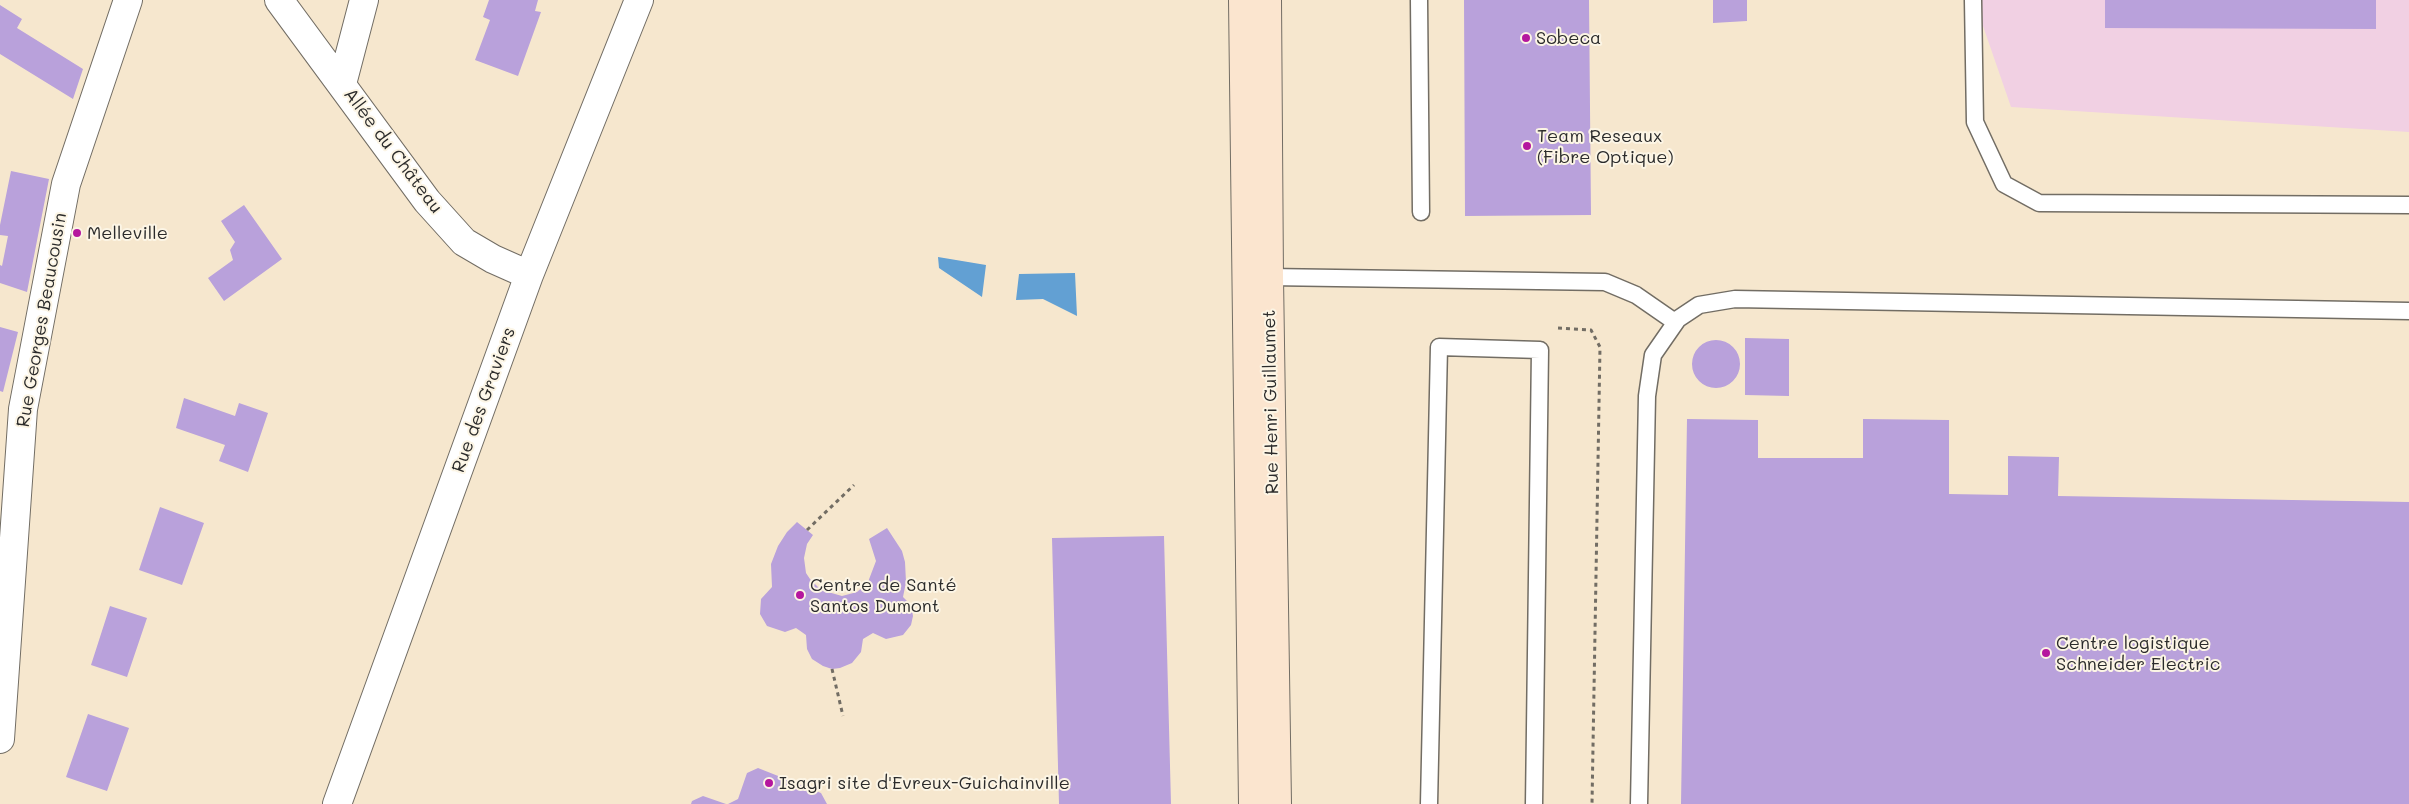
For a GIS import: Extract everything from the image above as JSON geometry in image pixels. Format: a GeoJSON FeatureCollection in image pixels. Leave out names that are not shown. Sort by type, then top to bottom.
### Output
{"type":"FeatureCollection","features":[{"type":"Feature","properties":{"kind":"main road","name":"Rue Henri Guillaumet"},"geometry":{"type":"LineString","coordinates":[[1243,0],[1252,804]]}},
{"type":"Feature","properties":{"kind":"main road","name":"Rue Henri Guillaumet"},"geometry":{"type":"LineString","coordinates":[[1267,0],[1277,804]]}},
{"type":"Feature","properties":{"kind":"street","name":"Rue Georges Beaucousin"},"geometry":{"type":"LineString","coordinates":[[0,739],[23,409],[66,184],[128,0]]}},
{"type":"Feature","properties":{"kind":"street","name":"Allée du Château"},"geometry":{"type":"LineString","coordinates":[[279,0],[427,201],[464,242],[494,259],[529,275]]}},
{"type":"Feature","properties":{"kind":"street"},"geometry":{"type":"LineString","coordinates":[[342,84],[364,0]]}},
{"type":"Feature","properties":{"kind":"street","name":"Rue des Graviers"},"geometry":{"type":"LineString","coordinates":[[337,804],[529,275],[639,0]]}},
{"type":"Feature","properties":{"kind":"lane"},"geometry":{"type":"LineString","coordinates":[[1419,0],[1421,212]]}},
{"type":"Feature","properties":{"kind":"lane"},"geometry":{"type":"LineString","coordinates":[[1973,0],[1975,122],[2004,184],[2039,203],[2409,204]]}},
{"type":"Feature","properties":{"kind":"lane"},"geometry":{"type":"LineString","coordinates":[[1269,277],[1606,282],[1636,295],[1675,322]]}},
{"type":"Feature","properties":{"kind":"lane"},"geometry":{"type":"LineString","coordinates":[[1639,804],[1647,396],[1654,355],[1675,322],[1699,305],[1735,300],[2409,311]]}},
{"type":"Feature","properties":{"kind":"lane"},"geometry":{"type":"LineString","coordinates":[[1429,804],[1439,347],[1540,350],[1534,804]]}},
{"type":"Feature","properties":{"kind":"path"},"geometry":{"type":"LineString","coordinates":[[1555,327],[1591,330],[1600,347],[1592,804]]}},
{"type":"Feature","properties":{"kind":"path"},"geometry":{"type":"LineString","coordinates":[[807,530],[854,485]]}},
{"type":"Feature","properties":{"kind":"path"},"geometry":{"type":"LineString","coordinates":[[832,669],[843,716]]}},
{"type":"Feature","properties":{"kind":"shaded area"},"geometry":{"type":"Polygon","coordinates":[[[1974,0],[2409,0],[2409,132],[2011,107],[1974,0]]]}},
{"type":"Feature","properties":{"kind":"water"},"geometry":{"type":"Polygon","coordinates":[[[938,257],[986,265],[982,297],[939,268],[938,257]]]}},
{"type":"Feature","properties":{"kind":"water"},"geometry":{"type":"Polygon","coordinates":[[[1075,273],[1077,316],[1043,299],[1016,300],[1019,274],[1075,273]]]}},
{"type":"Feature","properties":{"kind":"building"},"geometry":{"type":"Polygon","coordinates":[[[489,0],[538,0],[535,11],[541,12],[518,76],[475,60],[490,20],[483,17],[489,0]]]}},
{"type":"Feature","properties":{"kind":"building","name":"Team Reseaux (Fibre Optique)"},"geometry":{"type":"Polygon","coordinates":[[[1464,0],[1589,0],[1591,215],[1465,216],[1464,0]]]}},
{"type":"Feature","properties":{"kind":"building"},"geometry":{"type":"Polygon","coordinates":[[[1713,0],[1747,0],[1747,21],[1713,23],[1713,0]]]}},
{"type":"Feature","properties":{"kind":"building"},"geometry":{"type":"Polygon","coordinates":[[[2105,0],[2376,0],[2376,29],[2105,28],[2105,0]]]}},
{"type":"Feature","properties":{"kind":"building"},"geometry":{"type":"Polygon","coordinates":[[[0,5],[22,19],[17,28],[83,69],[73,99],[0,54],[0,5]]]}},
{"type":"Feature","properties":{"kind":"building"},"geometry":{"type":"Polygon","coordinates":[[[11,171],[49,179],[27,292],[0,283],[0,265],[2,266],[8,236],[0,235],[0,225],[11,171]]]}},
{"type":"Feature","properties":{"kind":"building"},"geometry":{"type":"Polygon","coordinates":[[[244,205],[282,259],[224,301],[208,278],[233,260],[230,250],[235,242],[221,221],[244,205]]]}},
{"type":"Feature","properties":{"kind":"building"},"geometry":{"type":"Polygon","coordinates":[[[0,327],[18,332],[3,392],[0,391],[0,327]]]}},
{"type":"Feature","properties":{"kind":"building"},"geometry":{"type":"Polygon","coordinates":[[[1745,338],[1789,339],[1789,396],[1745,395],[1745,338]]]}},
{"type":"Feature","properties":{"kind":"building"},"geometry":{"type":"Polygon","coordinates":[[[1716,340],[1725,342],[1733,347],[1738,355],[1740,364],[1738,373],[1733,381],[1725,386],[1716,388],[1707,386],[1699,381],[1694,373],[1692,364],[1694,355],[1699,347],[1707,342],[1716,340]]]}},
{"type":"Feature","properties":{"kind":"building"},"geometry":{"type":"Polygon","coordinates":[[[184,398],[235,416],[239,403],[268,413],[248,472],[219,461],[225,445],[176,428],[184,398]]]}},
{"type":"Feature","properties":{"kind":"building","name":"Centre logistique Schneider Electric"},"geometry":{"type":"Polygon","coordinates":[[[1687,419],[1758,420],[1758,458],[1863,458],[1863,419],[1949,420],[1949,494],[2008,495],[2008,456],[2059,457],[2058,496],[2409,502],[2409,804],[1681,804],[1687,419]]]}},
{"type":"Feature","properties":{"kind":"building"},"geometry":{"type":"Polygon","coordinates":[[[160,507],[204,523],[182,585],[139,570],[160,507]]]}},
{"type":"Feature","properties":{"kind":"building","name":"Centre de Santé Santos Dumont"},"geometry":{"type":"Polygon","coordinates":[[[797,522],[813,535],[807,544],[804,558],[806,573],[821,590],[842,596],[857,592],[868,582],[876,561],[869,539],[887,528],[902,551],[905,562],[906,582],[903,597],[911,605],[913,616],[911,625],[903,635],[886,639],[873,633],[863,639],[861,652],[852,663],[832,669],[812,659],[807,649],[806,635],[796,628],[785,632],[767,626],[760,614],[761,599],[772,587],[771,564],[778,546],[787,532],[797,522]]]}},
{"type":"Feature","properties":{"kind":"building"},"geometry":{"type":"Polygon","coordinates":[[[1164,536],[1171,804],[1059,804],[1052,538],[1164,536]]]}},
{"type":"Feature","properties":{"kind":"building"},"geometry":{"type":"Polygon","coordinates":[[[110,606],[147,618],[127,677],[91,665],[110,606]]]}},
{"type":"Feature","properties":{"kind":"building"},"geometry":{"type":"Polygon","coordinates":[[[88,714],[129,728],[107,791],[66,777],[88,714]]]}},
{"type":"Feature","properties":{"kind":"building","name":"Isagri site d'Evreux-Guichainville"},"geometry":{"type":"Polygon","coordinates":[[[758,768],[821,793],[827,804],[728,804],[738,799],[747,773],[758,768]]]}},
{"type":"Feature","properties":{"kind":"building"},"geometry":{"type":"Polygon","coordinates":[[[703,796],[726,804],[691,804],[692,801],[703,796]]]}},
{"type":"Feature","properties":{"kind":"place","name":"Sobeca"},"geometry":{"type":"Point","coordinates":[1526,38]}},
{"type":"Feature","properties":{"kind":"place","name":"Team Reseaux (Fibre Optique)"},"geometry":{"type":"Point","coordinates":[1527,146]}},
{"type":"Feature","properties":{"kind":"place","name":"Melleville"},"geometry":{"type":"Point","coordinates":[77,233]}},
{"type":"Feature","properties":{"kind":"place","name":"Centre de Santé Santos Dumont"},"geometry":{"type":"Point","coordinates":[800,595]}},
{"type":"Feature","properties":{"kind":"place","name":"Centre logistique Schneider Electric"},"geometry":{"type":"Point","coordinates":[2046,653]}},
{"type":"Feature","properties":{"kind":"place","name":"Isagri site d'Evreux-Guichainville"},"geometry":{"type":"Point","coordinates":[769,783]}}]}
